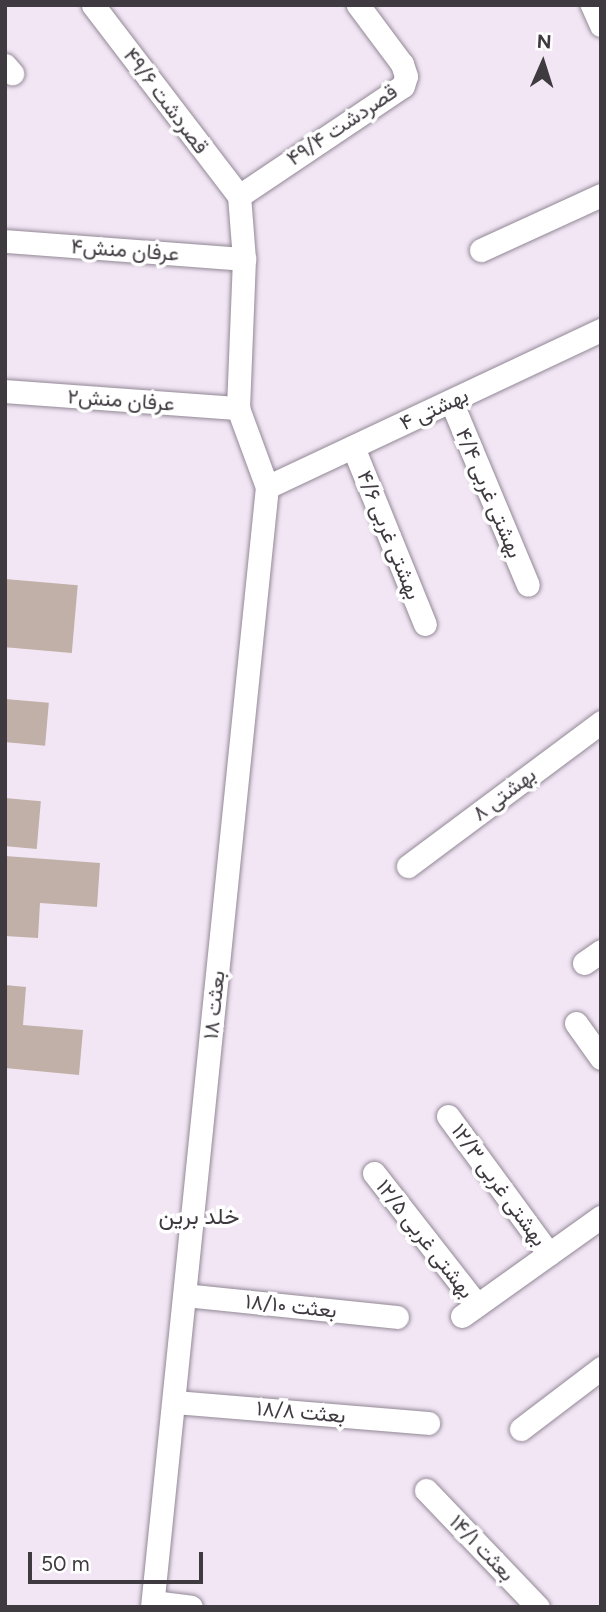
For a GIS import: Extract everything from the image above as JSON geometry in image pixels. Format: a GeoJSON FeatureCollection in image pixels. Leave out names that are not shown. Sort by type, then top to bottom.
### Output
{"type":"FeatureCollection","features":[{"type":"Feature","properties":{"kind":"street","name":"قصردشت ۴۹/۶"},"geometry":{"type":"LineString","coordinates":[[93,5],[239,196]]}},
{"type":"Feature","properties":{"kind":"street","name":"قصردشت ۴۹/۴"},"geometry":{"type":"LineString","coordinates":[[239,196],[403,86],[406,76],[402,64],[358,5]]}},
{"type":"Feature","properties":{"kind":"street"},"geometry":{"type":"LineString","coordinates":[[592,5],[601,25]]}},
{"type":"Feature","properties":{"kind":"street"},"geometry":{"type":"LineString","coordinates":[[481,250],[601,195]]}},
{"type":"Feature","properties":{"kind":"street"},"geometry":{"type":"LineString","coordinates":[[238,408],[244,259],[239,196]]}},
{"type":"Feature","properties":{"kind":"street","name":"عرفان منش۴"},"geometry":{"type":"LineString","coordinates":[[5,241],[244,259]]}},
{"type":"Feature","properties":{"kind":"street","name":"۴ بهشتی"},"geometry":{"type":"LineString","coordinates":[[267,487],[601,330]]}},
{"type":"Feature","properties":{"kind":"street","name":"عرفان منش۲"},"geometry":{"type":"LineString","coordinates":[[5,391],[238,408]]}},
{"type":"Feature","properties":{"kind":"street","name":"۴/۴ بهشتی غربی"},"geometry":{"type":"LineString","coordinates":[[451,401],[528,585]]}},
{"type":"Feature","properties":{"kind":"street","name":"بعثت ۱۸"},"geometry":{"type":"LineString","coordinates":[[153,1604],[267,487],[238,408]]}},
{"type":"Feature","properties":{"kind":"street","name":"۴/۶ بهشتی غربی"},"geometry":{"type":"LineString","coordinates":[[353,447],[425,624]]}},
{"type":"Feature","properties":{"kind":"street","name":"۸ بهشتی"},"geometry":{"type":"LineString","coordinates":[[408,866],[601,722]]}},
{"type":"Feature","properties":{"kind":"street"},"geometry":{"type":"LineString","coordinates":[[576,1023],[601,1058]]}},
{"type":"Feature","properties":{"kind":"street","name":"۱۲/۳ بهشتی غربی"},"geometry":{"type":"LineString","coordinates":[[448,1116],[549,1254]]}},
{"type":"Feature","properties":{"kind":"street","name":"۱۲/۵ بهشتی غربی"},"geometry":{"type":"LineString","coordinates":[[374,1173],[469,1310],[549,1254]]}},
{"type":"Feature","properties":{"kind":"street"},"geometry":{"type":"LineString","coordinates":[[549,1254],[601,1217]]}},
{"type":"Feature","properties":{"kind":"street","name":"۱۸/۱۰ بعثت"},"geometry":{"type":"LineString","coordinates":[[185,1295],[397,1317]]}},
{"type":"Feature","properties":{"kind":"street"},"geometry":{"type":"LineString","coordinates":[[521,1429],[601,1368]]}},
{"type":"Feature","properties":{"kind":"street","name":"۱۸/۸ بعثت"},"geometry":{"type":"LineString","coordinates":[[174,1402],[428,1423]]}},
{"type":"Feature","properties":{"kind":"street","name":"۱۴/۱ بعثت"},"geometry":{"type":"LineString","coordinates":[[426,1490],[538,1607]]}},
{"type":"Feature","properties":{"kind":"street"},"geometry":{"type":"LineString","coordinates":[[153,1604],[191,1607]]}},
{"type":"Feature","properties":{"kind":"building"},"geometry":{"type":"Polygon","coordinates":[[[5,579],[78,585],[72,653],[5,647],[5,579]]]}},
{"type":"Feature","properties":{"kind":"building"},"geometry":{"type":"Polygon","coordinates":[[[5,699],[49,703],[45,746],[5,742],[5,699]]]}},
{"type":"Feature","properties":{"kind":"building"},"geometry":{"type":"Polygon","coordinates":[[[5,798],[41,801],[37,849],[5,846],[5,798]]]}},
{"type":"Feature","properties":{"kind":"building"},"geometry":{"type":"Polygon","coordinates":[[[5,856],[100,863],[97,907],[40,903],[38,938],[5,936],[5,856]]]}},
{"type":"Feature","properties":{"kind":"building"},"geometry":{"type":"Polygon","coordinates":[[[5,985],[26,987],[23,1025],[83,1030],[79,1075],[5,1068],[5,985]]]}},
{"type":"Feature","properties":{"kind":"district","name":"خلد برین"},"geometry":{"type":"Point","coordinates":[199,1216]}}]}
